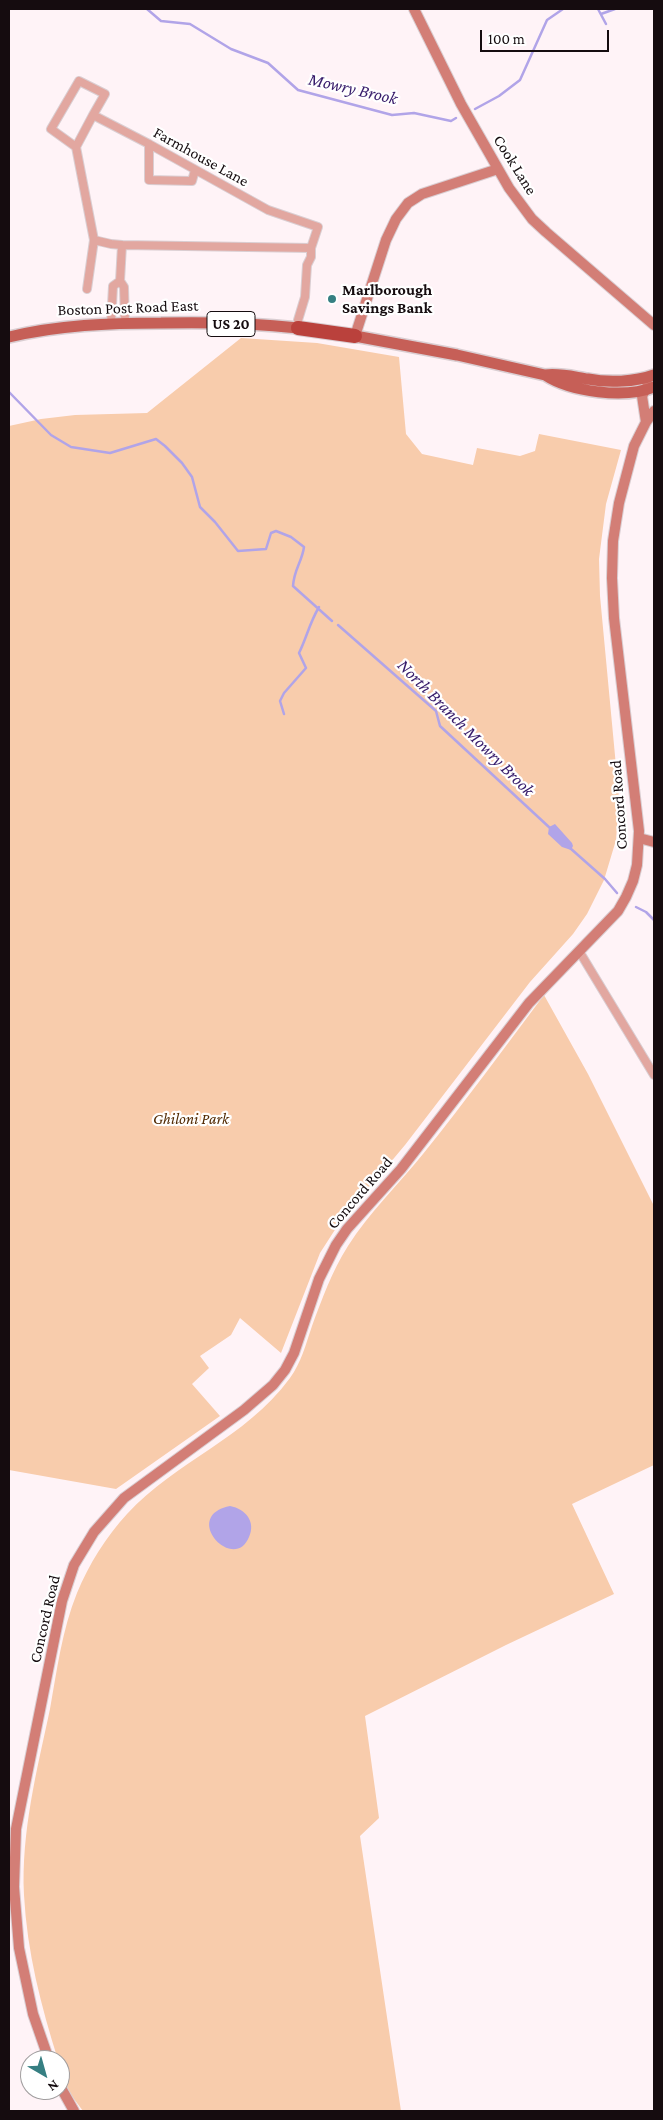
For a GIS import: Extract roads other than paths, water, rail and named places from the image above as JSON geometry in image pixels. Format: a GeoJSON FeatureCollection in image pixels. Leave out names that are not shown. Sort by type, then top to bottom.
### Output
{"type":"FeatureCollection","features":[{"type":"Feature","properties":{"kind":"highway","name":"Boston Post Road East"},"geometry":{"type":"LineString","coordinates":[[298,328],[355,336]]}},
{"type":"Feature","properties":{"kind":"main road","name":"Boston Post Road East"},"geometry":{"type":"LineString","coordinates":[[9,337],[54,328],[125,323],[206,322],[298,328]]}},
{"type":"Feature","properties":{"kind":"main road","name":"Boston Post Road East"},"geometry":{"type":"LineString","coordinates":[[355,336],[457,355],[545,375],[554,374],[650,384]]}},
{"type":"Feature","properties":{"kind":"street","name":"Cook Lane"},"geometry":{"type":"LineString","coordinates":[[414,9],[456,96],[509,188],[532,219],[654,325]]}},
{"type":"Feature","properties":{"kind":"street"},"geometry":{"type":"LineString","coordinates":[[76,147],[51,129],[80,80],[105,94],[76,147],[94,240],[87,289]]}},
{"type":"Feature","properties":{"kind":"street","name":"Farmhouse Lane"},"geometry":{"type":"LineString","coordinates":[[93,115],[268,210],[318,227],[311,248]]}},
{"type":"Feature","properties":{"kind":"street"},"geometry":{"type":"LineString","coordinates":[[149,144],[149,180],[192,181],[195,170]]}},
{"type":"Feature","properties":{"kind":"street"},"geometry":{"type":"LineString","coordinates":[[355,336],[386,240],[396,219],[408,203],[422,194],[498,169]]}},
{"type":"Feature","properties":{"kind":"street"},"geometry":{"type":"LineString","coordinates":[[94,240],[122,245],[311,248],[311,257],[307,265],[305,297],[298,320],[298,328]]}},
{"type":"Feature","properties":{"kind":"street"},"geometry":{"type":"LineString","coordinates":[[122,245],[120,281],[124,287],[125,323]]}},
{"type":"Feature","properties":{"kind":"street"},"geometry":{"type":"LineString","coordinates":[[111,324],[113,286],[120,281]]}},
{"type":"Feature","properties":{"kind":"street"},"geometry":{"type":"LineString","coordinates":[[646,422],[642,396],[650,384]]}},
{"type":"Feature","properties":{"kind":"street","name":"Concord Road"},"geometry":{"type":"LineString","coordinates":[[45,2050],[28,1995],[19,1948],[14,1887],[16,1829],[62,1601],[74,1565],[94,1532],[124,1498],[244,1410],[273,1385],[285,1370],[294,1353],[319,1280],[336,1245],[347,1229],[401,1169],[529,1003],[564,964],[579,952],[608,922],[626,897],[638,865],[639,838],[635,790],[614,618],[612,562],[615,522],[628,465],[634,446],[654,411]]}},
{"type":"Feature","properties":{"kind":"street"},"geometry":{"type":"LineString","coordinates":[[639,838],[654,842]]}},
{"type":"Feature","properties":{"kind":"street"},"geometry":{"type":"LineString","coordinates":[[579,952],[637,1044],[654,1075]]}},
{"type":"Feature","properties":{"kind":"street"},"geometry":{"type":"LineString","coordinates":[[68,2100],[74,2111]]}},
{"type":"Feature","properties":{"kind":"waterway","name":"Mowry Brook"},"geometry":{"type":"LineString","coordinates":[[147,9],[161,21],[190,24],[231,49],[268,63],[298,90],[392,115],[414,113],[451,121],[456,118]]}},
{"type":"Feature","properties":{"kind":"waterway","name":"Mowry Brook"},"geometry":{"type":"LineString","coordinates":[[475,109],[499,96],[520,80],[547,20],[563,9]]}},
{"type":"Feature","properties":{"kind":"waterway","name":"Mowry Brook"},"geometry":{"type":"LineString","coordinates":[[598,9],[606,24]]}},
{"type":"Feature","properties":{"kind":"waterway"},"geometry":{"type":"LineString","coordinates":[[601,14],[615,9]]}},
{"type":"Feature","properties":{"kind":"waterway","name":"North Branch Mowry Brook"},"geometry":{"type":"LineString","coordinates":[[9,392],[51,435],[71,447],[110,453],[156,439],[182,463],[192,477],[200,507],[215,522],[238,551],[266,549],[271,533],[276,531],[291,537],[304,547],[293,586],[332,621]]}},
{"type":"Feature","properties":{"kind":"waterway"},"geometry":{"type":"LineString","coordinates":[[284,714],[280,701],[284,693],[306,668],[299,653],[319,607]]}},
{"type":"Feature","properties":{"kind":"waterway","name":"North Branch Mowry Brook"},"geometry":{"type":"LineString","coordinates":[[338,625],[436,711],[440,726],[550,828]]}},
{"type":"Feature","properties":{"kind":"waterway","name":"North Branch Mowry Brook"},"geometry":{"type":"LineString","coordinates":[[570,848],[605,879],[617,893]]}},
{"type":"Feature","properties":{"kind":"waterway","name":"North Branch Mowry Brook"},"geometry":{"type":"LineString","coordinates":[[636,907],[646,912],[654,920]]}},
{"type":"Feature","properties":{"kind":"place","name":"Marlborough Savings Bank"},"geometry":{"type":"Point","coordinates":[332,299]}},
{"type":"Feature","properties":{"kind":"park label","name":"Ghiloni Park"},"geometry":{"type":"Point","coordinates":[191,1119]}}]}
